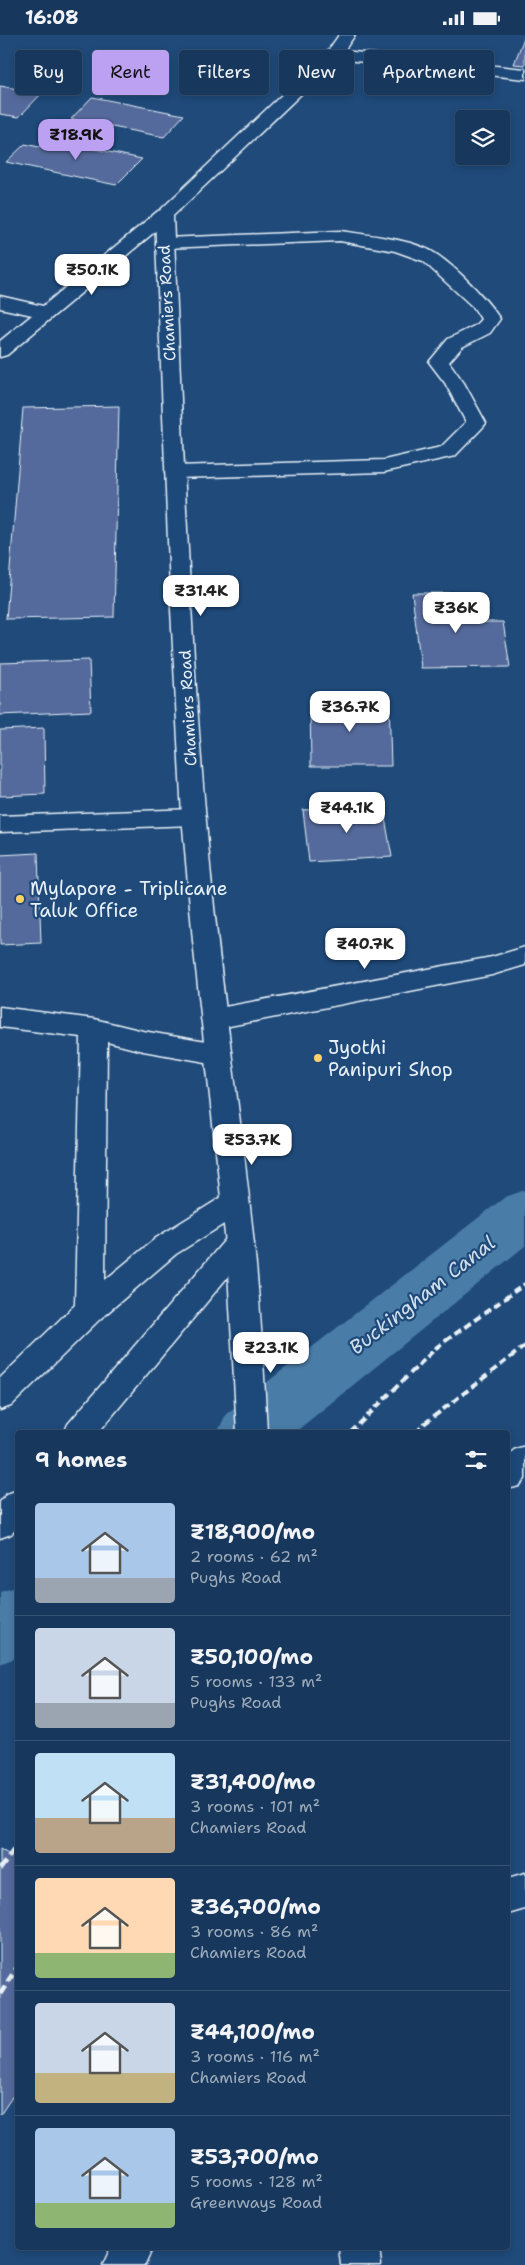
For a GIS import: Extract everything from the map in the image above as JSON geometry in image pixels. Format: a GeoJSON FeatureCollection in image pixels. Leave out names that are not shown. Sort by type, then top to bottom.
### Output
{"type":"FeatureCollection","features":[{"type":"Feature","properties":{"kind":"street"},"geometry":{"type":"LineString","coordinates":[[336,50],[347,35]]}},
{"type":"Feature","properties":{"kind":"street"},"geometry":{"type":"LineString","coordinates":[[354,57],[525,74]]}},
{"type":"Feature","properties":{"kind":"street"},"geometry":{"type":"LineString","coordinates":[[0,351],[164,215],[290,95]]}},
{"type":"Feature","properties":{"kind":"street","name":"Chamiers Road"},"geometry":{"type":"LineString","coordinates":[[164,215],[175,472],[194,817],[214,1019],[240,1242],[252,1430]]}},
{"type":"Feature","properties":{"kind":"street"},"geometry":{"type":"LineString","coordinates":[[165,243],[340,236],[399,246],[429,257],[481,304],[491,319],[483,329],[455,343],[439,362],[454,383],[476,423],[448,452],[384,466],[175,472]]}},
{"type":"Feature","properties":{"kind":"street"},"geometry":{"type":"LineString","coordinates":[[0,302],[46,312]]}},
{"type":"Feature","properties":{"kind":"street"},"geometry":{"type":"LineString","coordinates":[[0,825],[194,817]]}},
{"type":"Feature","properties":{"kind":"street"},"geometry":{"type":"LineString","coordinates":[[214,1019],[492,966],[525,956]]}},
{"type":"Feature","properties":{"kind":"street"},"geometry":{"type":"LineString","coordinates":[[0,1017],[94,1029],[143,1041],[218,1054]]}},
{"type":"Feature","properties":{"kind":"street"},"geometry":{"type":"LineString","coordinates":[[90,1310],[94,1029]]}},
{"type":"Feature","properties":{"kind":"street"},"geometry":{"type":"LineString","coordinates":[[0,1397],[90,1310],[166,1246],[236,1203]]}},
{"type":"Feature","properties":{"kind":"street"},"geometry":{"type":"LineString","coordinates":[[82,1430],[240,1242]]}},
{"type":"Feature","properties":{"kind":"street"},"geometry":{"type":"LineString","coordinates":[[510,1474],[525,1459]]}},
{"type":"Feature","properties":{"kind":"street"},"geometry":{"type":"LineString","coordinates":[[0,1524],[15,1507]]}},
{"type":"Feature","properties":{"kind":"street"},"geometry":{"type":"LineString","coordinates":[[510,1895],[525,1891]]}},
{"type":"Feature","properties":{"kind":"street"},"geometry":{"type":"LineString","coordinates":[[123,2265],[132,2250]]}},
{"type":"Feature","properties":{"kind":"street"},"geometry":{"type":"LineString","coordinates":[[359,2250],[361,2265]]}},
{"type":"Feature","properties":{"kind":"building"},"geometry":{"type":"Polygon","coordinates":[[[525,35],[525,65],[514,64],[525,35]]]}},
{"type":"Feature","properties":{"kind":"building"},"geometry":{"type":"Polygon","coordinates":[[[0,86],[15,88],[15,95],[40,95],[19,117],[0,114],[0,86]]]}},
{"type":"Feature","properties":{"kind":"building"},"geometry":{"type":"Polygon","coordinates":[[[92,97],[184,115],[164,137],[71,119],[92,97]]]}},
{"type":"Feature","properties":{"kind":"building"},"geometry":{"type":"Polygon","coordinates":[[[47,139],[142,159],[116,185],[6,162],[25,144],[39,147],[47,139]]]}},
{"type":"Feature","properties":{"kind":"building"},"geometry":{"type":"Polygon","coordinates":[[[119,406],[114,617],[6,619],[23,408],[119,406]]]}},
{"type":"Feature","properties":{"kind":"building"},"geometry":{"type":"Polygon","coordinates":[[[412,593],[466,593],[469,622],[503,622],[510,667],[421,668],[412,593]]]}},
{"type":"Feature","properties":{"kind":"building"},"geometry":{"type":"Polygon","coordinates":[[[89,660],[91,711],[0,715],[0,663],[89,660]]]}},
{"type":"Feature","properties":{"kind":"building"},"geometry":{"type":"Polygon","coordinates":[[[310,699],[389,699],[391,766],[311,766],[310,699]]]}},
{"type":"Feature","properties":{"kind":"building"},"geometry":{"type":"Polygon","coordinates":[[[44,728],[45,794],[0,796],[0,730],[44,728]]]}},
{"type":"Feature","properties":{"kind":"building"},"geometry":{"type":"Polygon","coordinates":[[[383,807],[392,857],[309,862],[303,810],[383,807]]]}},
{"type":"Feature","properties":{"kind":"building","name":"Mylapore - Triplicane Taluk Office"},"geometry":{"type":"Polygon","coordinates":[[[38,853],[41,943],[0,945],[0,855],[38,853]]]}},
{"type":"Feature","properties":{"kind":"building"},"geometry":{"type":"Polygon","coordinates":[[[0,1849],[15,1858],[15,2092],[0,2115],[0,1849]]]}},
{"type":"Feature","properties":{"kind":"waterway","name":"Buckingham Canal"},"geometry":{"type":"LineString","coordinates":[[252,1430],[525,1213]]}},
{"type":"Feature","properties":{"kind":"waterway","name":"Buckingham Canal"},"geometry":{"type":"LineString","coordinates":[[0,1633],[15,1619]]}},
{"type":"Feature","properties":{"kind":"railway"},"geometry":{"type":"LineString","coordinates":[[353,1430],[437,1347],[525,1284]]}},
{"type":"Feature","properties":{"kind":"railway"},"geometry":{"type":"LineString","coordinates":[[419,1430],[525,1346]]}},
{"type":"Feature","properties":{"kind":"railway"},"geometry":{"type":"LineString","coordinates":[[0,1869],[15,1848]]}},
{"type":"Feature","properties":{"kind":"railway"},"geometry":{"type":"LineString","coordinates":[[0,1994],[15,1971]]}},
{"type":"Feature","properties":{"kind":"place","name":"Mylapore - Triplicane Taluk Office"},"geometry":{"type":"Point","coordinates":[20,899]}},
{"type":"Feature","properties":{"kind":"place","name":"Jyothi Panipuri Shop"},"geometry":{"type":"Point","coordinates":[318,1058]}}]}
